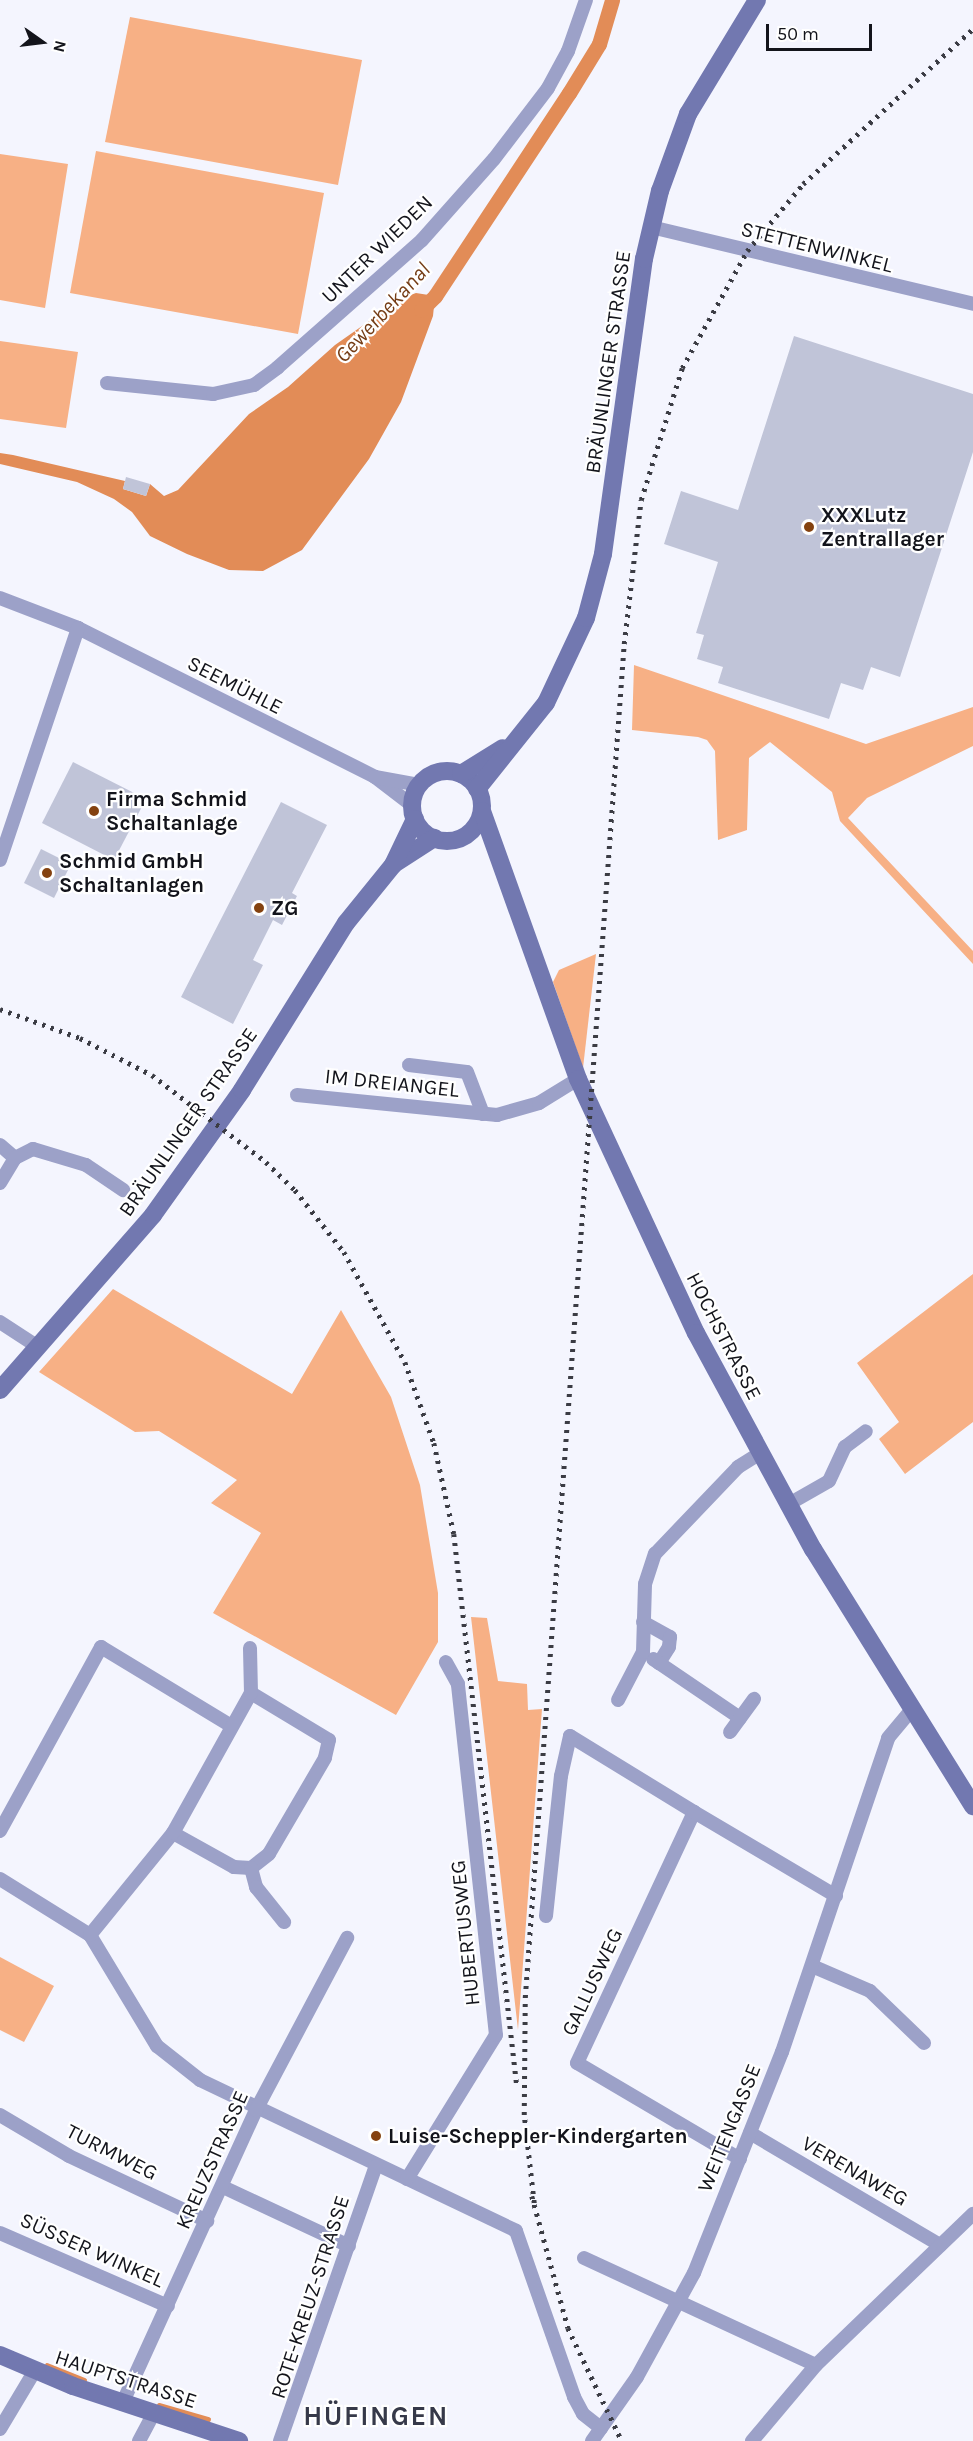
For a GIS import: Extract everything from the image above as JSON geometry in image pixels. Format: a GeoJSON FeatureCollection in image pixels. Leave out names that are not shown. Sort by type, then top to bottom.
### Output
{"type":"FeatureCollection","features":[{"type":"Feature","properties":{"kind":"main road","name":"BRÄUNLINGER STRASSE"},"geometry":{"type":"LineString","coordinates":[[477,789],[561,678],[596,588],[651,227],[688,114],[752,2]]}},
{"type":"Feature","properties":{"kind":"main road"},"geometry":{"type":"LineString","coordinates":[[461,774],[520,735]]}},
{"type":"Feature","properties":{"kind":"main road"},"geometry":{"type":"LineString","coordinates":[[460,838],[475,827],[482,811],[477,789],[461,774],[439,772],[420,785],[414,812],[434,838],[460,838],[498,856]]}},
{"type":"Feature","properties":{"kind":"main road","name":"HOCHSTRASSE"},"geometry":{"type":"LineString","coordinates":[[482,811],[578,1079],[639,1217],[759,1454],[787,1504],[973,1806]]}},
{"type":"Feature","properties":{"kind":"main road","name":"BRÄUNLINGER STRASSE"},"geometry":{"type":"LineString","coordinates":[[393,865],[414,812]]}},
{"type":"Feature","properties":{"kind":"main road","name":"BRÄUNLINGER STRASSE"},"geometry":{"type":"LineString","coordinates":[[0,1390],[153,1215],[242,1090],[346,922],[393,865],[434,838]]}},
{"type":"Feature","properties":{"kind":"main road","name":"HAUPTSTRASSE"},"geometry":{"type":"LineString","coordinates":[[0,2355],[34,2372],[122,2404],[239,2441]]}},
{"type":"Feature","properties":{"kind":"street","name":"UNTER WIEDEN"},"geometry":{"type":"LineString","coordinates":[[107,383],[213,394],[254,385],[277,368],[422,240],[494,159],[548,88],[568,51],[586,0]]}},
{"type":"Feature","properties":{"kind":"street","name":"STETTENWINKEL"},"geometry":{"type":"LineString","coordinates":[[651,227],[973,304]]}},
{"type":"Feature","properties":{"kind":"street","name":"SEEMÜHLE"},"geometry":{"type":"LineString","coordinates":[[0,598],[78,628],[375,777],[414,812]]}},
{"type":"Feature","properties":{"kind":"street"},"geometry":{"type":"LineString","coordinates":[[0,860],[3,838],[78,628]]}},
{"type":"Feature","properties":{"kind":"street","name":"SEEMÜHLE"},"geometry":{"type":"LineString","coordinates":[[375,777],[420,785]]}},
{"type":"Feature","properties":{"kind":"street","name":"IM DREIANGEL"},"geometry":{"type":"LineString","coordinates":[[409,1065],[467,1072],[483,1114]]}},
{"type":"Feature","properties":{"kind":"street","name":"IM DREIANGEL"},"geometry":{"type":"LineString","coordinates":[[297,1095],[483,1114],[520,1111],[578,1079]]}},
{"type":"Feature","properties":{"kind":"street"},"geometry":{"type":"LineString","coordinates":[[0,1144],[15,1158]]}},
{"type":"Feature","properties":{"kind":"street"},"geometry":{"type":"LineString","coordinates":[[0,1183],[15,1158],[33,1149],[65,1155],[123,1190]]}},
{"type":"Feature","properties":{"kind":"street"},"geometry":{"type":"LineString","coordinates":[[0,1322],[38,1347]]}},
{"type":"Feature","properties":{"kind":"street"},"geometry":{"type":"LineString","coordinates":[[787,1504],[829,1481],[845,1447],[866,1431]]}},
{"type":"Feature","properties":{"kind":"street"},"geometry":{"type":"LineString","coordinates":[[618,1700],[642,1652],[645,1584],[655,1554],[738,1467],[759,1454]]}},
{"type":"Feature","properties":{"kind":"street"},"geometry":{"type":"LineString","coordinates":[[643,1622],[670,1637],[669,1647],[658,1663]]}},
{"type":"Feature","properties":{"kind":"street"},"geometry":{"type":"LineString","coordinates":[[0,1831],[100,1647],[230,1725]]}},
{"type":"Feature","properties":{"kind":"street"},"geometry":{"type":"LineString","coordinates":[[90,1935],[173,1833],[230,1725],[251,1693],[250,1648]]}},
{"type":"Feature","properties":{"kind":"street"},"geometry":{"type":"LineString","coordinates":[[642,1652],[740,1718]]}},
{"type":"Feature","properties":{"kind":"street","name":"HUBERTUSWEG"},"geometry":{"type":"LineString","coordinates":[[407,2179],[496,2036],[458,1684],[446,1662]]}},
{"type":"Feature","properties":{"kind":"street"},"geometry":{"type":"LineString","coordinates":[[173,1833],[234,1867],[251,1868],[268,1854],[329,1747],[322,1733],[251,1693]]}},
{"type":"Feature","properties":{"kind":"street"},"geometry":{"type":"LineString","coordinates":[[730,1732],[754,1699]]}},
{"type":"Feature","properties":{"kind":"street","name":"WEITENGASSE"},"geometry":{"type":"LineString","coordinates":[[592,2441],[681,2302],[750,2133],[812,1966],[888,1738],[913,1708]]}},
{"type":"Feature","properties":{"kind":"street"},"geometry":{"type":"LineString","coordinates":[[546,1916],[561,1776],[570,1736],[836,1896]]}},
{"type":"Feature","properties":{"kind":"street","name":"GALLUSWEG"},"geometry":{"type":"LineString","coordinates":[[694,1812],[577,2063],[740,2158]]}},
{"type":"Feature","properties":{"kind":"street"},"geometry":{"type":"LineString","coordinates":[[251,1868],[256,1887],[284,1922]]}},
{"type":"Feature","properties":{"kind":"street"},"geometry":{"type":"LineString","coordinates":[[0,1879],[90,1935],[157,2046],[200,2080],[256,2110],[516,2231],[574,2397],[583,2414],[601,2428]]}},
{"type":"Feature","properties":{"kind":"street","name":"KREUZSTRASSE"},"geometry":{"type":"LineString","coordinates":[[122,2404],[223,2187],[256,2110],[347,1938]]}},
{"type":"Feature","properties":{"kind":"street"},"geometry":{"type":"LineString","coordinates":[[812,1966],[870,1991],[924,2043]]}},
{"type":"Feature","properties":{"kind":"street","name":"TURMWEG"},"geometry":{"type":"LineString","coordinates":[[0,2115],[69,2156],[207,2221]]}},
{"type":"Feature","properties":{"kind":"street","name":"VERENAWEG"},"geometry":{"type":"LineString","coordinates":[[750,2133],[940,2245]]}},
{"type":"Feature","properties":{"kind":"street","name":"ROTE-KREUZ-STRASSE"},"geometry":{"type":"LineString","coordinates":[[280,2441],[376,2166]]}},
{"type":"Feature","properties":{"kind":"street"},"geometry":{"type":"LineString","coordinates":[[223,2187],[349,2246]]}},
{"type":"Feature","properties":{"kind":"street"},"geometry":{"type":"LineString","coordinates":[[752,2441],[816,2365],[973,2214]]}},
{"type":"Feature","properties":{"kind":"street","name":"SÜSSER WINKEL"},"geometry":{"type":"LineString","coordinates":[[0,2233],[168,2306]]}},
{"type":"Feature","properties":{"kind":"street"},"geometry":{"type":"LineString","coordinates":[[585,2258],[816,2365]]}},
{"type":"Feature","properties":{"kind":"street"},"geometry":{"type":"LineString","coordinates":[[0,2429],[34,2372]]}},
{"type":"Feature","properties":{"kind":"street"},"geometry":{"type":"LineString","coordinates":[[139,2441],[153,2415]]}},
{"type":"Feature","properties":{"kind":"shaded area"},"geometry":{"type":"Polygon","coordinates":[[[130,17],[362,60],[338,185],[105,142],[130,17]]]}},
{"type":"Feature","properties":{"kind":"shaded area"},"geometry":{"type":"Polygon","coordinates":[[[96,151],[324,193],[298,334],[70,293],[96,151]]]}},
{"type":"Feature","properties":{"kind":"shaded area"},"geometry":{"type":"Polygon","coordinates":[[[0,154],[68,164],[45,308],[0,300],[0,154]]]}},
{"type":"Feature","properties":{"kind":"shaded area"},"geometry":{"type":"Polygon","coordinates":[[[0,341],[78,352],[66,428],[0,419],[0,341]]]}},
{"type":"Feature","properties":{"kind":"shaded area"},"geometry":{"type":"Polygon","coordinates":[[[634,665],[866,744],[973,707],[973,746],[867,798],[848,818],[973,951],[973,964],[840,821],[832,792],[770,742],[749,758],[747,830],[718,840],[715,751],[707,740],[698,737],[632,730],[634,665]]]}},
{"type":"Feature","properties":{"kind":"shaded area"},"geometry":{"type":"Polygon","coordinates":[[[596,954],[583,1068],[553,982],[559,970],[596,954]]]}},
{"type":"Feature","properties":{"kind":"shaded area"},"geometry":{"type":"Polygon","coordinates":[[[973,1274],[973,1422],[905,1474],[879,1439],[899,1422],[857,1363],[973,1274]]]}},
{"type":"Feature","properties":{"kind":"shaded area"},"geometry":{"type":"Polygon","coordinates":[[[113,1289],[292,1394],[341,1310],[391,1397],[420,1485],[438,1593],[438,1642],[396,1715],[213,1613],[261,1533],[211,1503],[237,1480],[159,1431],[135,1432],[39,1372],[113,1289]]]}},
{"type":"Feature","properties":{"kind":"shaded area"},"geometry":{"type":"Polygon","coordinates":[[[471,1617],[487,1618],[498,1681],[527,1684],[528,1710],[542,1709],[518,2030],[471,1617]]]}},
{"type":"Feature","properties":{"kind":"shaded area"},"geometry":{"type":"Polygon","coordinates":[[[0,1957],[54,1986],[24,2042],[0,2030],[0,1957]]]}},
{"type":"Feature","properties":{"kind":"water"},"geometry":{"type":"Polygon","coordinates":[[[416,293],[435,296],[433,316],[401,402],[369,459],[302,550],[263,571],[229,570],[187,554],[150,536],[132,512],[114,499],[77,482],[0,464],[0,453],[13,455],[125,481],[123,489],[146,496],[150,484],[164,496],[178,490],[249,414],[288,387],[335,345],[402,298],[416,293]]]}},
{"type":"Feature","properties":{"kind":"building","name":"XXXLutz Zentrallager"},"geometry":{"type":"Polygon","coordinates":[[[794,336],[973,394],[973,452],[900,677],[871,667],[863,690],[841,683],[829,719],[718,683],[723,667],[697,659],[704,635],[696,633],[718,562],[664,544],[681,491],[738,510],[794,336]]]}},
{"type":"Feature","properties":{"kind":"building"},"geometry":{"type":"Polygon","coordinates":[[[126,477],[150,484],[146,496],[123,489],[126,477]]]}},
{"type":"Feature","properties":{"kind":"building","name":"Firma Schmid Schaltanlage"},"geometry":{"type":"Polygon","coordinates":[[[73,762],[146,799],[114,860],[42,823],[73,762]]]}},
{"type":"Feature","properties":{"kind":"building","name":"ZG"},"geometry":{"type":"Polygon","coordinates":[[[281,802],[327,825],[292,893],[297,896],[282,925],[273,920],[253,960],[263,965],[233,1024],[181,997],[281,802]]]}},
{"type":"Feature","properties":{"kind":"building","name":"Schmid GmbH Schaltanlagen"},"geometry":{"type":"Polygon","coordinates":[[[41,849],[71,864],[54,898],[24,883],[41,849]]]}},
{"type":"Feature","properties":{"kind":"waterway","name":"Gewerbekanal"},"geometry":{"type":"LineString","coordinates":[[421,310],[435,296],[569,93],[599,44],[612,0]]}},
{"type":"Feature","properties":{"kind":"waterway"},"geometry":{"type":"LineString","coordinates":[[47,2365],[84,2380]]}},
{"type":"Feature","properties":{"kind":"waterway"},"geometry":{"type":"LineString","coordinates":[[159,2405],[208,2419]]}},
{"type":"Feature","properties":{"kind":"railway"},"geometry":{"type":"LineString","coordinates":[[534,2203],[524,2115],[525,1998],[624,644],[641,500],[682,368],[747,251],[803,184],[973,29]]}},
{"type":"Feature","properties":{"kind":"railway"},"geometry":{"type":"LineString","coordinates":[[0,1009],[80,1038],[152,1075],[266,1162],[295,1190],[344,1252],[405,1362],[434,1443],[454,1534],[517,2086]]}},
{"type":"Feature","properties":{"kind":"railway"},"geometry":{"type":"LineString","coordinates":[[532,2196],[568,2328],[622,2441]]}},
{"type":"Feature","properties":{"kind":"place","name":"XXXLutz Zentrallager"},"geometry":{"type":"Point","coordinates":[809,527]}},
{"type":"Feature","properties":{"kind":"place","name":"Firma Schmid Schaltanlage"},"geometry":{"type":"Point","coordinates":[94,811]}},
{"type":"Feature","properties":{"kind":"place","name":"Schmid GmbH Schaltanlagen"},"geometry":{"type":"Point","coordinates":[47,873]}},
{"type":"Feature","properties":{"kind":"place","name":"ZG"},"geometry":{"type":"Point","coordinates":[259,908]}},
{"type":"Feature","properties":{"kind":"place","name":"Luise-Scheppler-Kindergarten"},"geometry":{"type":"Point","coordinates":[376,2136]}},
{"type":"Feature","properties":{"kind":"district","name":"HÜFINGEN"},"geometry":{"type":"Point","coordinates":[376,2417]}}]}
